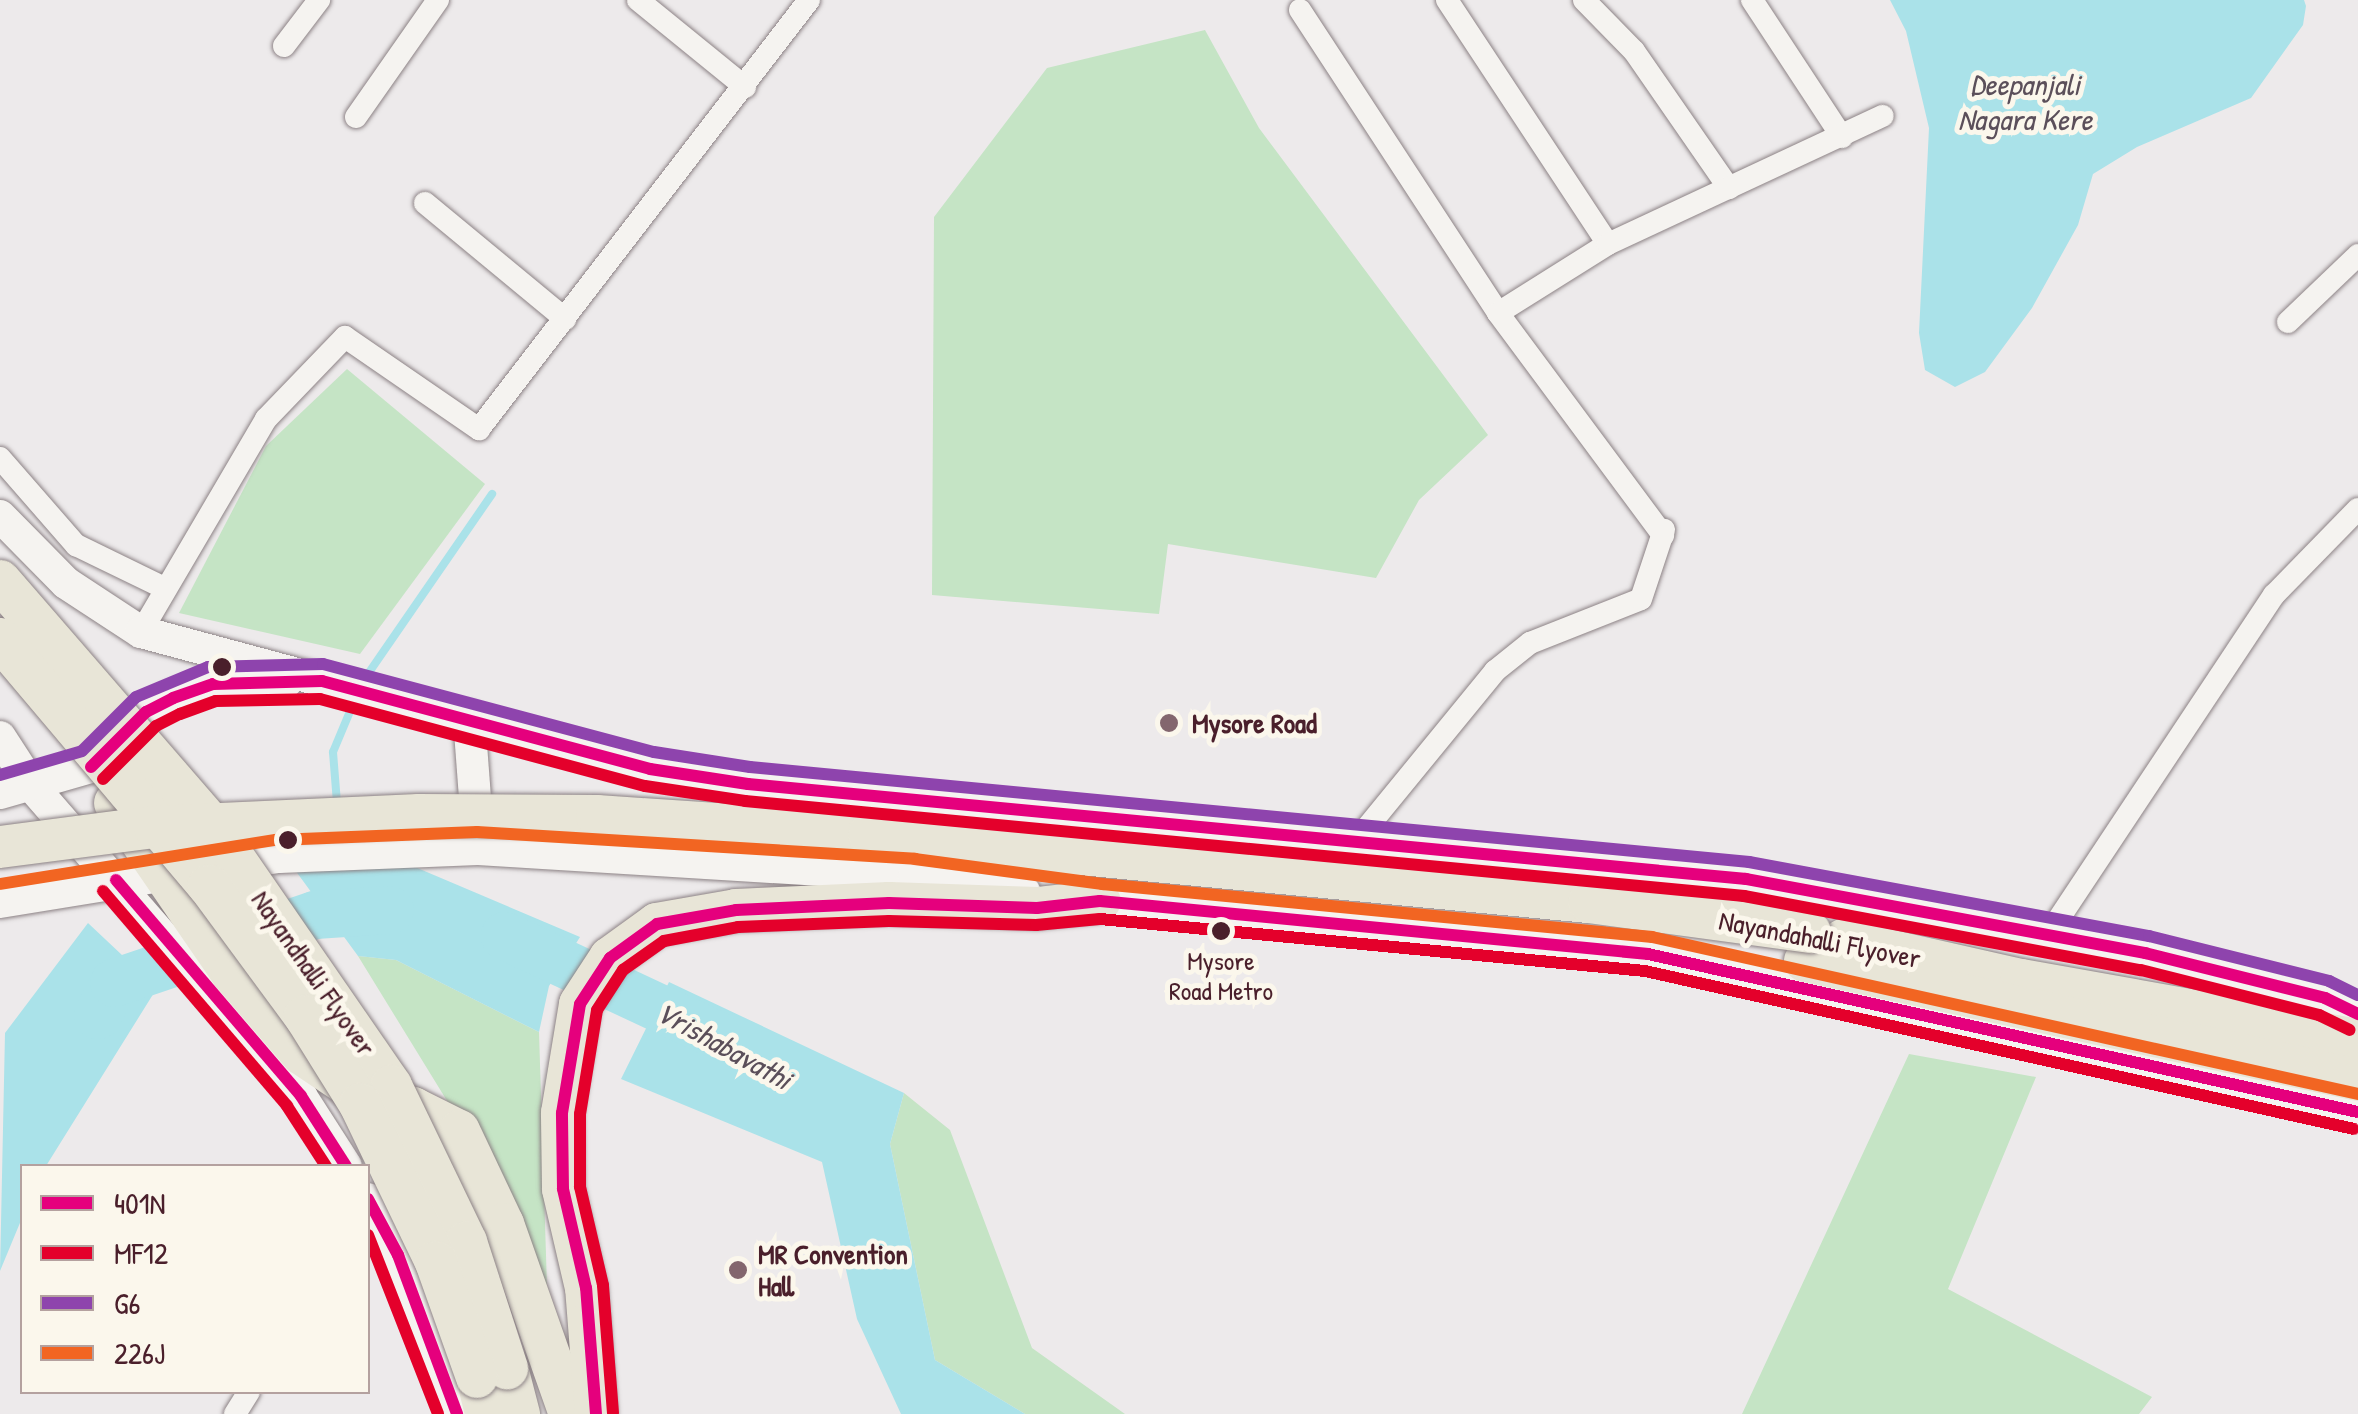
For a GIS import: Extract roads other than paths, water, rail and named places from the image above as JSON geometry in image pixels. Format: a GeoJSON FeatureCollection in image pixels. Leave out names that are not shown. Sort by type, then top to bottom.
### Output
{"type":"FeatureCollection","features":[{"type":"Feature","properties":{"kind":"highway","name":"Nayandhalli Flyover"},"geometry":{"type":"LineString","coordinates":[[0,581],[211,826],[391,1086],[466,1242],[482,1393]]}},
{"type":"Feature","properties":{"kind":"highway","name":"Nayandhalli Flyover"},"geometry":{"type":"LineString","coordinates":[[0,639],[209,886],[305,1016],[360,1104],[436,1262],[482,1393]]}},
{"type":"Feature","properties":{"kind":"highway"},"geometry":{"type":"LineString","coordinates":[[92,767],[164,899],[230,992],[334,1079],[459,1132],[552,1352],[570,1414]]}},
{"type":"Feature","properties":{"kind":"highway","name":"Nayandahalli Flyover"},"geometry":{"type":"LineString","coordinates":[[0,846],[155,827],[418,815],[597,816],[869,834],[1589,902],[1807,946],[2339,1036]]}},
{"type":"Feature","properties":{"kind":"highway","name":"Nayandahalli Flyover"},"geometry":{"type":"LineString","coordinates":[[0,868],[173,845],[597,835],[1807,946],[2356,1107]]}},
{"type":"Feature","properties":{"kind":"highway"},"geometry":{"type":"LineString","coordinates":[[596,1414],[586,1288],[563,1189],[562,1113],[580,1004],[610,958],[657,924],[736,910],[889,903],[1038,908],[1100,901]]}},
{"type":"Feature","properties":{"kind":"highway"},"geometry":{"type":"LineString","coordinates":[[482,1393],[519,1414]]}},
{"type":"Feature","properties":{"kind":"street"},"geometry":{"type":"LineString","coordinates":[[284,46],[319,0]]}},
{"type":"Feature","properties":{"kind":"street"},"geometry":{"type":"LineString","coordinates":[[356,117],[438,0]]}},
{"type":"Feature","properties":{"kind":"street"},"geometry":{"type":"LineString","coordinates":[[638,0],[746,87]]}},
{"type":"Feature","properties":{"kind":"street"},"geometry":{"type":"LineString","coordinates":[[141,632],[266,419],[345,336],[479,428],[746,87],[809,0]]}},
{"type":"Feature","properties":{"kind":"street"},"geometry":{"type":"LineString","coordinates":[[1447,0],[1608,244]]}},
{"type":"Feature","properties":{"kind":"street"},"geometry":{"type":"LineString","coordinates":[[1584,0],[1634,51],[1729,188]]}},
{"type":"Feature","properties":{"kind":"street"},"geometry":{"type":"LineString","coordinates":[[1752,0],[1842,138]]}},
{"type":"Feature","properties":{"kind":"street"},"geometry":{"type":"LineString","coordinates":[[1300,10],[1498,313],[1664,533],[1640,598],[1530,643],[1495,671],[1356,841]]}},
{"type":"Feature","properties":{"kind":"street"},"geometry":{"type":"LineString","coordinates":[[1498,313],[1608,244],[1883,116]]}},
{"type":"Feature","properties":{"kind":"street"},"geometry":{"type":"LineString","coordinates":[[425,203],[565,319]]}},
{"type":"Feature","properties":{"kind":"street"},"geometry":{"type":"LineString","coordinates":[[2288,322],[2358,255]]}},
{"type":"Feature","properties":{"kind":"street"},"geometry":{"type":"LineString","coordinates":[[0,458],[76,545],[164,588]]}},
{"type":"Feature","properties":{"kind":"street"},"geometry":{"type":"LineString","coordinates":[[2046,938],[2274,595],[2358,509]]}},
{"type":"Feature","properties":{"kind":"street"},"geometry":{"type":"LineString","coordinates":[[0,516],[66,583],[141,632],[650,769],[1746,879],[2046,938],[2145,953],[2324,998],[2358,1014]]}},
{"type":"Feature","properties":{"kind":"street"},"geometry":{"type":"LineString","coordinates":[[16,789],[92,767],[146,712],[173,698],[213,684],[322,681]]}},
{"type":"Feature","properties":{"kind":"street"},"geometry":{"type":"LineString","coordinates":[[469,718],[478,849]]}},
{"type":"Feature","properties":{"kind":"street"},"geometry":{"type":"LineString","coordinates":[[0,738],[16,789],[116,880],[164,899],[341,857],[478,849],[914,876],[1100,901],[1648,954],[2356,1107]]}},
{"type":"Feature","properties":{"kind":"street"},"geometry":{"type":"LineString","coordinates":[[0,902],[116,880]]}},
{"type":"Feature","properties":{"kind":"street"},"geometry":{"type":"LineString","coordinates":[[230,992],[345,1164]]}},
{"type":"Feature","properties":{"kind":"street"},"geometry":{"type":"LineString","coordinates":[[370,1206],[471,1156]]}},
{"type":"Feature","properties":{"kind":"street"},"geometry":{"type":"LineString","coordinates":[[370,1209],[432,1339],[482,1393]]}},
{"type":"Feature","properties":{"kind":"water","name":"Deepanjali Nagara Kere"},"geometry":{"type":"Polygon","coordinates":[[[1890,0],[2304,0],[2306,6],[2303,25],[2251,98],[2137,147],[2093,174],[2078,225],[2032,308],[1985,372],[1955,387],[1925,370],[1919,333],[1929,128],[1906,31],[1890,0]]]}},
{"type":"Feature","properties":{"kind":"water"},"geometry":{"type":"Polygon","coordinates":[[[415,867],[580,937],[549,986],[539,1032],[396,960],[358,956],[295,870],[415,867]]]}},
{"type":"Feature","properties":{"kind":"water"},"geometry":{"type":"Polygon","coordinates":[[[88,923],[157,988],[47,1164],[20,1164],[20,1223],[0,1271],[5,1033],[88,923]]]}},
{"type":"Feature","properties":{"kind":"water"},"geometry":{"type":"Polygon","coordinates":[[[669,982],[904,1093],[890,1144],[935,1360],[1025,1414],[901,1414],[857,1319],[822,1162],[621,1079],[669,982]]]}},
{"type":"Feature","properties":{"kind":"waterway"},"geometry":{"type":"LineString","coordinates":[[361,684],[492,494]]}},
{"type":"Feature","properties":{"kind":"waterway"},"geometry":{"type":"LineString","coordinates":[[337,803],[333,752],[356,697]]}},
{"type":"Feature","properties":{"kind":"waterway","name":"Vrishabavathi"},"geometry":{"type":"LineString","coordinates":[[98,1015],[114,983],[315,915],[390,910]]}},
{"type":"Feature","properties":{"kind":"waterway","name":"Vrishabavathi"},"geometry":{"type":"LineString","coordinates":[[505,936],[716,1035]]}},
{"type":"Feature","properties":{"kind":"place","name":"Mysore Road"},"geometry":{"type":"Point","coordinates":[1169,723]}},
{"type":"Feature","properties":{"kind":"place","name":"Mysore Road Metro"},"geometry":{"type":"Point","coordinates":[1221,931]}},
{"type":"Feature","properties":{"kind":"place","name":"MR Convention Hall"},"geometry":{"type":"Point","coordinates":[738,1270]}}]}
